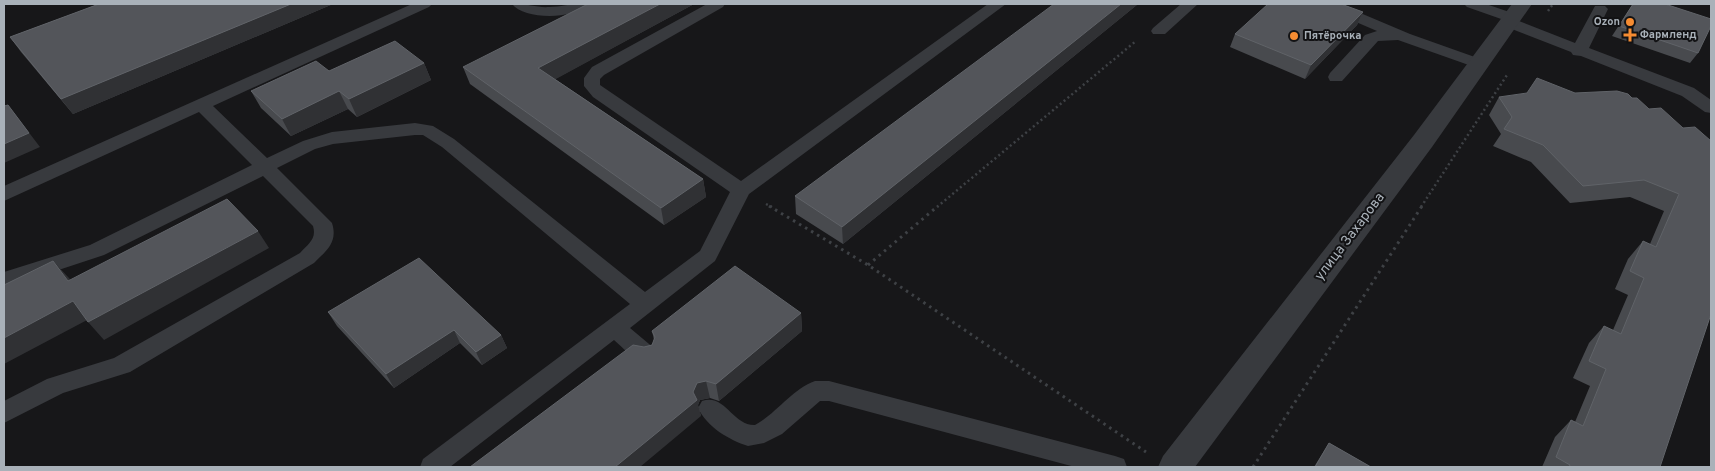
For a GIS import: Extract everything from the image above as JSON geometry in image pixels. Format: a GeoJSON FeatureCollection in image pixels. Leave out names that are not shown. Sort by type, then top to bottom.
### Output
{"type":"FeatureCollection","features":[{"type":"Feature","properties":{"kind":"street","name":"улица Захарова"},"geometry":{"type":"LineString","coordinates":[[1164,462],[1480,64],[1520,19]]}},
{"type":"Feature","properties":{"kind":"lane"},"geometry":{"type":"LineString","coordinates":[[4,194],[424,4]]}},
{"type":"Feature","properties":{"kind":"lane"},"geometry":{"type":"LineString","coordinates":[[520,4],[535,12],[549,13],[578,4]]}},
{"type":"Feature","properties":{"kind":"lane"},"geometry":{"type":"LineString","coordinates":[[718,4],[598,71],[592,78],[592,86],[599,93],[741,190]]}},
{"type":"Feature","properties":{"kind":"lane"},"geometry":{"type":"LineString","coordinates":[[432,467],[644,303],[708,256],[741,190],[998,4]]}},
{"type":"Feature","properties":{"kind":"lane"},"geometry":{"type":"LineString","coordinates":[[1159,31],[1190,4]]}},
{"type":"Feature","properties":{"kind":"lane"},"geometry":{"type":"LineString","coordinates":[[1326,4],[1404,37],[1480,64]]}},
{"type":"Feature","properties":{"kind":"lane"},"geometry":{"type":"LineString","coordinates":[[1472,4],[1520,19],[1579,52],[1688,92],[1711,108]]}},
{"type":"Feature","properties":{"kind":"lane"},"geometry":{"type":"LineString","coordinates":[[1579,52],[1600,8]]}},
{"type":"Feature","properties":{"kind":"lane"},"geometry":{"type":"LineString","coordinates":[[1336,77],[1371,38],[1376,36],[1404,37]]}},
{"type":"Feature","properties":{"kind":"lane"},"geometry":{"type":"LineString","coordinates":[[4,413],[39,393],[62,383],[102,374],[122,365],[318,250],[324,241],[325,232],[322,223],[202,105]]}},
{"type":"Feature","properties":{"kind":"lane"},"geometry":{"type":"LineString","coordinates":[[4,280],[97,250],[265,165],[309,145],[332,138],[404,129],[427,130],[448,143],[644,303]]}},
{"type":"Feature","properties":{"kind":"lane"},"geometry":{"type":"LineString","coordinates":[[614,327],[647,355]]}},
{"type":"Feature","properties":{"kind":"lane"},"geometry":{"type":"LineString","coordinates":[[710,408],[733,428],[749,436],[763,434],[815,391],[829,391],[1116,467]]}},
{"type":"Feature","properties":{"kind":"path"},"geometry":{"type":"LineString","coordinates":[[1520,19],[1553,4]]}},
{"type":"Feature","properties":{"kind":"path"},"geometry":{"type":"LineString","coordinates":[[868,265],[1137,40]]}},
{"type":"Feature","properties":{"kind":"path"},"geometry":{"type":"LineString","coordinates":[[1253,467],[1508,73]]}},
{"type":"Feature","properties":{"kind":"path"},"geometry":{"type":"LineString","coordinates":[[741,190],[868,265],[1164,462]]}},
{"type":"Feature","properties":{"kind":"building"},"geometry":{"type":"Polygon","coordinates":[[[99,4],[291,4],[61,99],[10,37],[99,4]]]}},
{"type":"Feature","properties":{"kind":"building"},"geometry":{"type":"Polygon","coordinates":[[[588,4],[660,4],[538,68],[703,179],[661,208],[463,67],[588,4]]]}},
{"type":"Feature","properties":{"kind":"building"},"geometry":{"type":"Polygon","coordinates":[[[1054,4],[1121,4],[842,227],[795,196],[1054,4]]]}},
{"type":"Feature","properties":{"kind":"building","name":"Пятёрочка"},"geometry":{"type":"Polygon","coordinates":[[[1268,4],[1341,4],[1363,12],[1311,65],[1235,34],[1268,4]]]}},
{"type":"Feature","properties":{"kind":"building"},"geometry":{"type":"Polygon","coordinates":[[[1633,4],[1665,4],[1711,19],[1711,26],[1698,53],[1619,26],[1633,4]]]}},
{"type":"Feature","properties":{"kind":"building"},"geometry":{"type":"Polygon","coordinates":[[[395,41],[424,63],[349,99],[339,91],[282,119],[251,91],[316,61],[329,71],[395,41]]]}},
{"type":"Feature","properties":{"kind":"building"},"geometry":{"type":"Polygon","coordinates":[[[1537,78],[1575,93],[1617,91],[1628,94],[1632,98],[1637,98],[1649,109],[1661,108],[1683,128],[1695,127],[1711,141],[1711,314],[1660,467],[1569,467],[1570,465],[1556,457],[1571,420],[1583,426],[1606,369],[1589,361],[1604,326],[1621,334],[1644,278],[1630,271],[1643,241],[1656,247],[1679,194],[1644,180],[1583,186],[1543,145],[1504,129],[1512,117],[1499,97],[1527,93],[1537,78]]]}},
{"type":"Feature","properties":{"kind":"building"},"geometry":{"type":"Polygon","coordinates":[[[8,105],[29,133],[4,144],[4,106],[8,105]]]}},
{"type":"Feature","properties":{"kind":"building"},"geometry":{"type":"Polygon","coordinates":[[[227,199],[258,231],[88,322],[73,301],[4,338],[4,285],[53,261],[68,281],[227,199]]]}},
{"type":"Feature","properties":{"kind":"building"},"geometry":{"type":"Polygon","coordinates":[[[419,258],[501,335],[476,352],[454,330],[386,374],[328,312],[419,258]]]}},
{"type":"Feature","properties":{"kind":"building"},"geometry":{"type":"Polygon","coordinates":[[[735,266],[801,313],[716,384],[706,381],[697,383],[693,392],[697,400],[615,467],[470,467],[633,345],[644,347],[652,345],[655,337],[652,331],[735,266]]]}},
{"type":"Feature","properties":{"kind":"building"},"geometry":{"type":"Polygon","coordinates":[[[1329,443],[1371,467],[1315,467],[1329,443]]]}},
{"type":"Feature","properties":{"kind":"place","name":"Ozon"},"geometry":{"type":"Point","coordinates":[1630,22]}},
{"type":"Feature","properties":{"kind":"place","name":"Фармленд"},"geometry":{"type":"Point","coordinates":[1630,35]}},
{"type":"Feature","properties":{"kind":"place","name":"Пятёрочка"},"geometry":{"type":"Point","coordinates":[1294,36]}}]}
